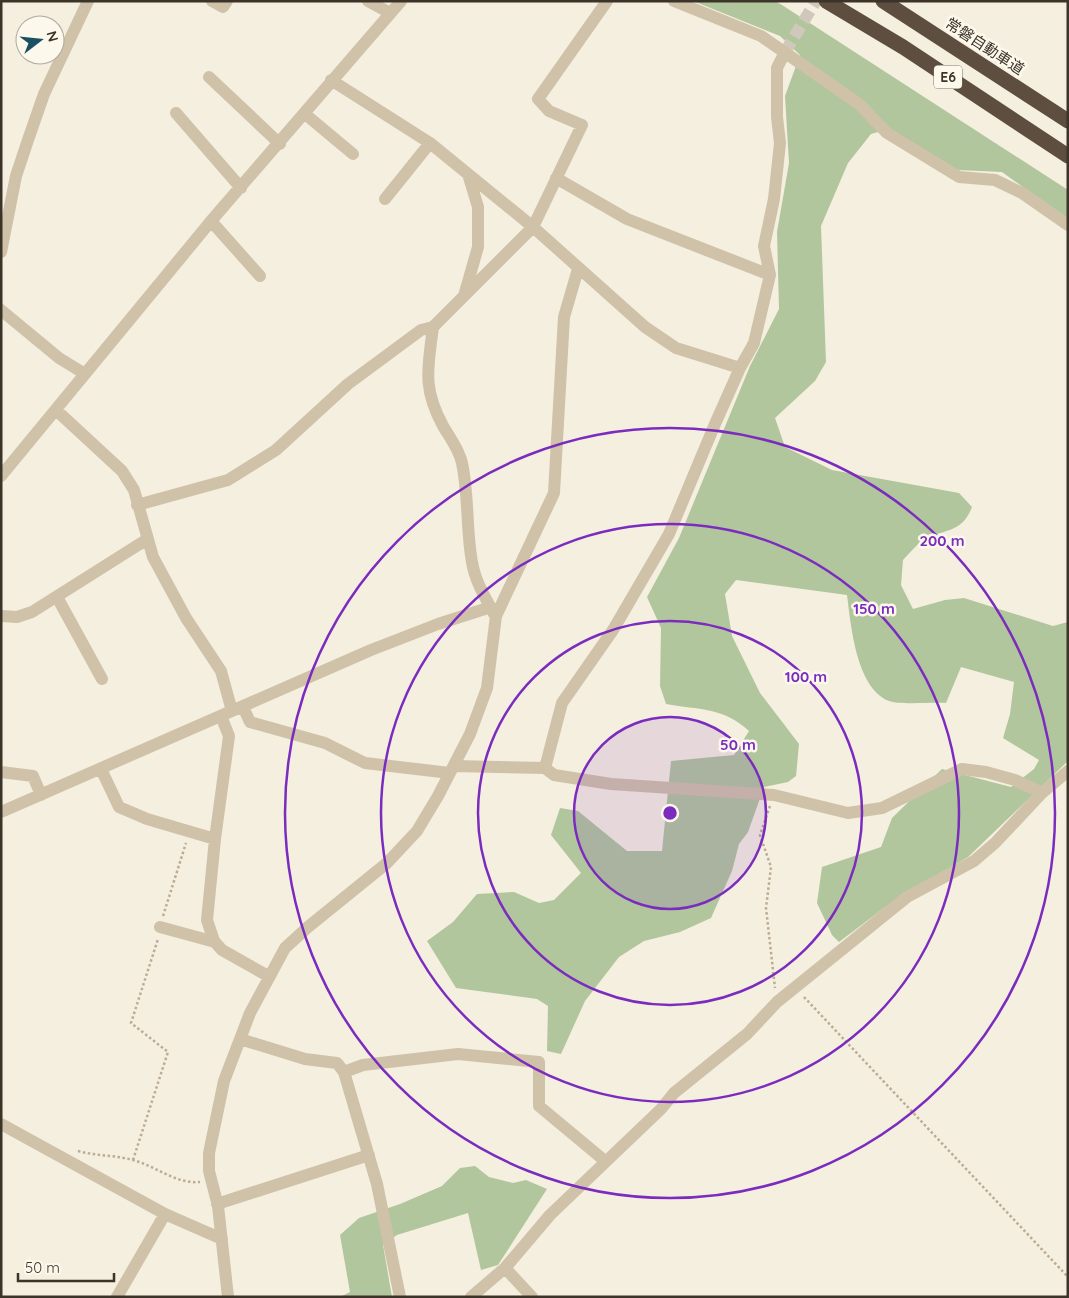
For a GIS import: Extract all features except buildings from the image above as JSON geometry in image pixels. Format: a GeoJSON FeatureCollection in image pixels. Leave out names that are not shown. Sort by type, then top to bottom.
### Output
{"type":"FeatureCollection","features":[{"type":"Feature","properties":{"kind":"highway","name":"E6"},"geometry":{"type":"LineString","coordinates":[[826,1],[903,47],[1068,156]]}},
{"type":"Feature","properties":{"kind":"highway","name":"常磐自動車道"},"geometry":{"type":"LineString","coordinates":[[883,1],[1068,121]]}},
{"type":"Feature","properties":{"kind":"street"},"geometry":{"type":"LineString","coordinates":[[1,252],[16,176],[31,131],[44,94],[88,1]]}},
{"type":"Feature","properties":{"kind":"street"},"geometry":{"type":"LineString","coordinates":[[212,1],[223,6],[227,1]]}},
{"type":"Feature","properties":{"kind":"street"},"geometry":{"type":"LineString","coordinates":[[368,1],[390,13]]}},
{"type":"Feature","properties":{"kind":"street"},"geometry":{"type":"LineString","coordinates":[[1,476],[211,221],[280,144],[332,80],[401,1]]}},
{"type":"Feature","properties":{"kind":"street"},"geometry":{"type":"LineString","coordinates":[[137,505],[228,480],[276,450],[362,373],[420,330],[433,326],[533,227],[582,125],[549,111],[538,100],[607,1]]}},
{"type":"Feature","properties":{"kind":"street"},"geometry":{"type":"LineString","coordinates":[[674,1],[761,36],[859,104],[887,133],[959,177],[996,180],[1022,193],[1068,225]]}},
{"type":"Feature","properties":{"kind":"street"},"geometry":{"type":"LineString","coordinates":[[545,768],[562,703],[613,630],[669,534],[740,368],[754,344],[770,275],[764,246],[774,199],[780,143],[777,117],[778,68],[785,52]]}},
{"type":"Feature","properties":{"kind":"street"},"geometry":{"type":"LineString","coordinates":[[209,77],[280,144]]}},
{"type":"Feature","properties":{"kind":"street"},"geometry":{"type":"LineString","coordinates":[[332,80],[430,143],[533,227],[645,327],[676,348],[740,368]]}},
{"type":"Feature","properties":{"kind":"street"},"geometry":{"type":"LineString","coordinates":[[176,113],[241,188]]}},
{"type":"Feature","properties":{"kind":"street"},"geometry":{"type":"LineString","coordinates":[[304,114],[354,154]]}},
{"type":"Feature","properties":{"kind":"street"},"geometry":{"type":"LineString","coordinates":[[386,199],[430,143]]}},
{"type":"Feature","properties":{"kind":"street"},"geometry":{"type":"LineString","coordinates":[[464,296],[478,247],[478,207],[468,174]]}},
{"type":"Feature","properties":{"kind":"street"},"geometry":{"type":"LineString","coordinates":[[556,178],[627,219],[770,275]]}},
{"type":"Feature","properties":{"kind":"street"},"geometry":{"type":"LineString","coordinates":[[211,221],[260,276]]}},
{"type":"Feature","properties":{"kind":"street"},"geometry":{"type":"LineString","coordinates":[[228,1297],[222,1239],[211,1180],[209,1153],[224,1081],[268,976],[285,948],[308,926],[387,863],[417,831],[452,770],[480,711],[487,688],[493,612],[554,493],[564,317],[578,269]]}},
{"type":"Feature","properties":{"kind":"street"},"geometry":{"type":"LineString","coordinates":[[1,310],[59,358],[85,374]]}},
{"type":"Feature","properties":{"kind":"street"},"geometry":{"type":"LineString","coordinates":[[433,326],[426,380],[430,401],[457,448],[462,462],[468,505],[472,561],[479,586],[493,612]]}},
{"type":"Feature","properties":{"kind":"street"},"geometry":{"type":"LineString","coordinates":[[56,410],[122,470],[134,490],[146,540],[153,557],[186,618],[221,671],[232,711],[215,839],[207,920],[215,942],[222,950],[268,976]]}},
{"type":"Feature","properties":{"kind":"street"},"geometry":{"type":"LineString","coordinates":[[1,616],[17,617],[32,612],[146,540]]}},
{"type":"Feature","properties":{"kind":"street"},"geometry":{"type":"LineString","coordinates":[[57,597],[102,679]]}},
{"type":"Feature","properties":{"kind":"street"},"geometry":{"type":"LineString","coordinates":[[1,812],[397,640],[493,612]]}},
{"type":"Feature","properties":{"kind":"street"},"geometry":{"type":"LineString","coordinates":[[232,711],[250,722],[325,743],[366,763],[452,770],[545,768],[554,775],[611,784],[774,795],[848,814],[882,808],[962,769],[996,774],[1015,780],[1042,793]]}},
{"type":"Feature","properties":{"kind":"street"},"geometry":{"type":"LineString","coordinates":[[101,769],[120,807],[148,819],[215,839]]}},
{"type":"Feature","properties":{"kind":"street"},"geometry":{"type":"LineString","coordinates":[[471,1297],[505,1268],[550,1215],[661,1109],[674,1092],[747,1034],[794,987],[907,897],[974,861],[995,843],[1042,793],[1068,771]]}},
{"type":"Feature","properties":{"kind":"street"},"geometry":{"type":"LineString","coordinates":[[1,772],[33,776],[41,795]]}},
{"type":"Feature","properties":{"kind":"street"},"geometry":{"type":"LineString","coordinates":[[160,926],[215,942]]}},
{"type":"Feature","properties":{"kind":"street"},"geometry":{"type":"LineString","coordinates":[[240,1039],[305,1059],[337,1063],[344,1072],[369,1155],[387,1225],[400,1297]]}},
{"type":"Feature","properties":{"kind":"street"},"geometry":{"type":"LineString","coordinates":[[344,1072],[363,1065],[458,1054],[539,1062],[539,1106],[605,1161]]}},
{"type":"Feature","properties":{"kind":"street"},"geometry":{"type":"LineString","coordinates":[[1,1124],[165,1214],[222,1239]]}},
{"type":"Feature","properties":{"kind":"street"},"geometry":{"type":"LineString","coordinates":[[217,1204],[369,1155]]}},
{"type":"Feature","properties":{"kind":"street"},"geometry":{"type":"LineString","coordinates":[[117,1297],[165,1214]]}},
{"type":"Feature","properties":{"kind":"street"},"geometry":{"type":"LineString","coordinates":[[505,1268],[532,1297]]}},
{"type":"Feature","properties":{"kind":"path"},"geometry":{"type":"LineString","coordinates":[[774,795],[760,836],[771,867],[766,908],[777,1002]]}},
{"type":"Feature","properties":{"kind":"path"},"geometry":{"type":"LineString","coordinates":[[133,1160],[168,1052],[131,1023],[189,832]]}},
{"type":"Feature","properties":{"kind":"path"},"geometry":{"type":"LineString","coordinates":[[794,987],[1068,1277]]}},
{"type":"Feature","properties":{"kind":"path"},"geometry":{"type":"LineString","coordinates":[[77,1150],[94,1155],[133,1160],[171,1177],[192,1182],[211,1180]]}},
{"type":"Feature","properties":{"kind":"green space"},"geometry":{"type":"Polygon","coordinates":[[[693,1],[775,1],[1068,190],[1068,219],[1002,172],[957,170],[889,129],[871,134],[848,163],[821,226],[826,362],[815,381],[775,418],[785,447],[832,470],[959,493],[972,507],[963,522],[951,530],[923,540],[903,560],[901,585],[913,609],[945,600],[964,598],[1053,626],[1068,622],[1068,761],[968,857],[896,899],[839,942],[832,935],[817,903],[822,867],[881,847],[892,818],[942,769],[1011,787],[1034,769],[1039,760],[1003,738],[1010,714],[1014,682],[961,667],[946,703],[900,703],[889,701],[878,694],[862,670],[853,638],[847,595],[736,580],[725,594],[732,636],[760,693],[799,744],[796,776],[788,782],[764,787],[748,832],[739,844],[732,871],[711,918],[680,932],[644,941],[619,957],[585,1001],[561,1054],[547,1051],[548,1006],[537,999],[456,988],[427,941],[453,922],[477,894],[514,892],[539,903],[554,900],[581,873],[551,835],[560,808],[578,811],[627,851],[662,851],[671,761],[734,755],[749,731],[739,723],[720,713],[666,704],[660,686],[661,628],[647,597],[679,538],[750,366],[779,309],[777,232],[789,163],[785,96],[800,55],[780,36],[693,1]]]}},
{"type":"Feature","properties":{"kind":"green space"},"geometry":{"type":"Polygon","coordinates":[[[475,1166],[489,1177],[513,1183],[526,1180],[547,1189],[498,1265],[481,1270],[468,1213],[397,1235],[383,1245],[392,1297],[340,1297],[350,1292],[340,1235],[359,1218],[400,1204],[442,1186],[460,1168],[475,1166]]]}},
{"type":"Feature","properties":{"kind":"tunnel"},"geometry":{"type":"LineString","coordinates":[[785,52],[816,1]]}}]}
